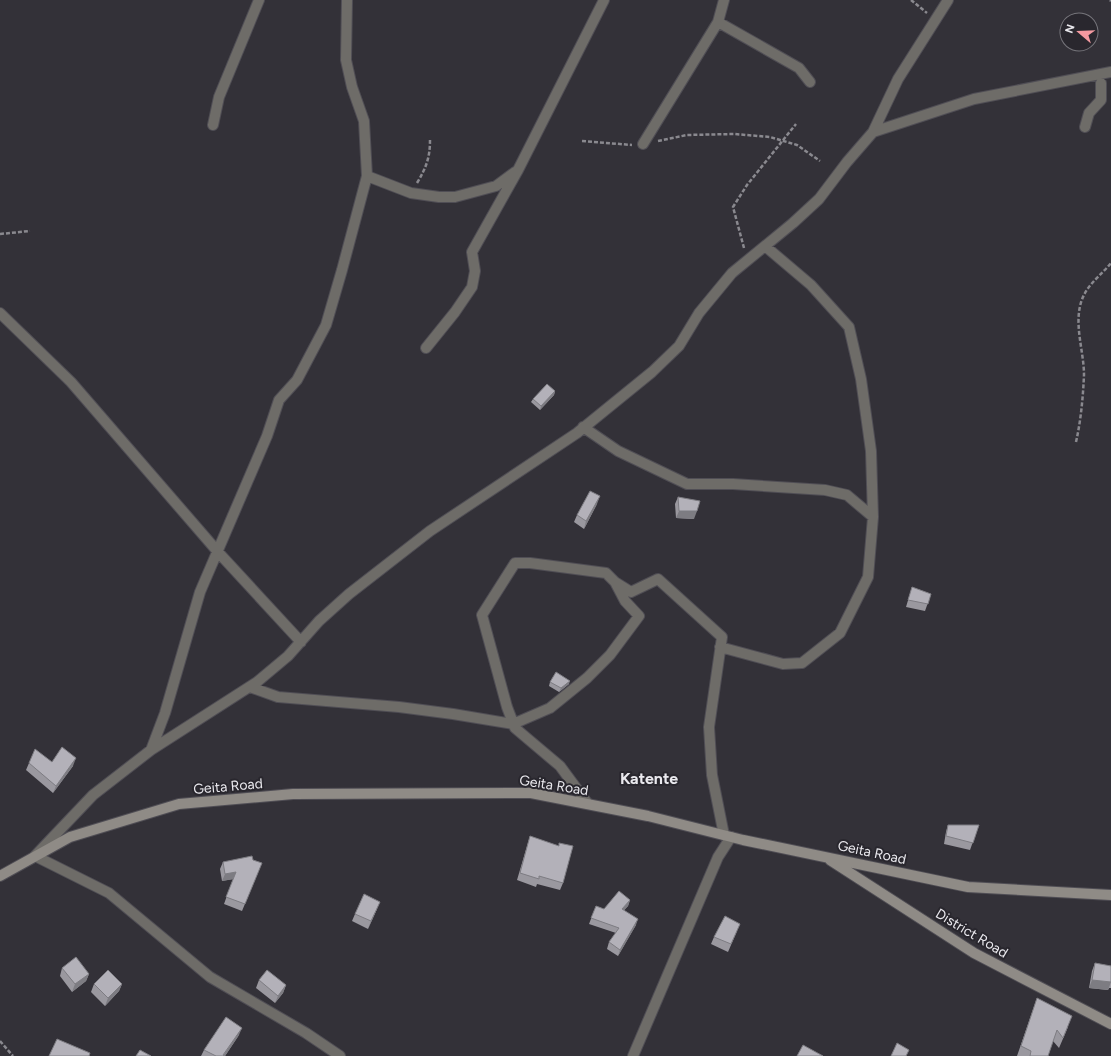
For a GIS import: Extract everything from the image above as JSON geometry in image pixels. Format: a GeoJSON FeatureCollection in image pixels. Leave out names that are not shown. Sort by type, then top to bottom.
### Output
{"type":"FeatureCollection","features":[{"type":"Feature","properties":{"kind":"main road","name":"Geita Road"},"geometry":{"type":"LineString","coordinates":[[0,876],[70,837],[179,804],[277,795],[531,793],[648,816],[728,836],[968,887],[1111,894]]}},
{"type":"Feature","properties":{"kind":"main road","name":"District Road"},"geometry":{"type":"LineString","coordinates":[[825,857],[974,953],[1111,1024]]}},
{"type":"Feature","properties":{"kind":"street"},"geometry":{"type":"LineString","coordinates":[[213,126],[219,97],[259,0]]}},
{"type":"Feature","properties":{"kind":"street"},"geometry":{"type":"LineString","coordinates":[[151,750],[166,713],[200,592],[267,436],[279,400],[296,380],[326,325],[367,176],[364,121],[352,86],[346,60],[347,0]]}},
{"type":"Feature","properties":{"kind":"street"},"geometry":{"type":"LineString","coordinates":[[426,348],[455,312],[472,287],[475,271],[472,252],[518,170],[604,0]]}},
{"type":"Feature","properties":{"kind":"street"},"geometry":{"type":"LineString","coordinates":[[643,144],[718,22],[724,0]]}},
{"type":"Feature","properties":{"kind":"street"},"geometry":{"type":"LineString","coordinates":[[340,1056],[306,1033],[210,977],[109,893],[35,856],[93,795],[151,750],[250,687],[288,656],[319,621],[349,594],[430,531],[583,427],[652,372],[679,346],[700,313],[732,273],[820,199],[847,162],[873,132],[898,79],[948,0]]}},
{"type":"Feature","properties":{"kind":"street"},"geometry":{"type":"LineString","coordinates":[[718,22],[799,68],[810,82]]}},
{"type":"Feature","properties":{"kind":"street"},"geometry":{"type":"LineString","coordinates":[[873,132],[974,98],[1111,72]]}},
{"type":"Feature","properties":{"kind":"street"},"geometry":{"type":"LineString","coordinates":[[1086,126],[1089,113],[1101,100],[1101,84]]}},
{"type":"Feature","properties":{"kind":"street"},"geometry":{"type":"LineString","coordinates":[[367,176],[411,193],[439,197],[456,197],[496,186],[518,170]]}},
{"type":"Feature","properties":{"kind":"street"},"geometry":{"type":"LineString","coordinates":[[720,647],[783,664],[802,663],[840,633],[868,577],[873,517],[871,451],[861,379],[849,328],[811,285],[765,246]]}},
{"type":"Feature","properties":{"kind":"street"},"geometry":{"type":"LineString","coordinates":[[0,313],[70,382],[218,552],[301,642]]}},
{"type":"Feature","properties":{"kind":"street"},"geometry":{"type":"LineString","coordinates":[[583,427],[618,451],[687,484],[733,484],[825,490],[847,495],[873,517]]}},
{"type":"Feature","properties":{"kind":"street"},"geometry":{"type":"LineString","coordinates":[[588,804],[560,766],[515,728],[507,708],[482,615],[515,563],[530,563],[606,573],[615,582],[632,592],[658,579],[722,637],[709,727],[712,775],[728,836],[632,1056]]}},
{"type":"Feature","properties":{"kind":"street"},"geometry":{"type":"LineString","coordinates":[[250,687],[278,697],[399,707],[513,724],[550,708],[587,678],[610,655],[639,616],[625,601],[615,582]]}},
{"type":"Feature","properties":{"kind":"path"},"geometry":{"type":"LineString","coordinates":[[911,0],[925,12],[938,18]]}},
{"type":"Feature","properties":{"kind":"path"},"geometry":{"type":"LineString","coordinates":[[747,260],[733,207],[747,185],[796,124]]}},
{"type":"Feature","properties":{"kind":"path"},"geometry":{"type":"LineString","coordinates":[[582,141],[618,145],[643,144],[687,135],[734,134],[770,137],[797,145],[820,161]]}},
{"type":"Feature","properties":{"kind":"path"},"geometry":{"type":"LineString","coordinates":[[411,193],[426,169],[430,157],[430,140]]}},
{"type":"Feature","properties":{"kind":"path"},"geometry":{"type":"LineString","coordinates":[[0,234],[30,231]]}},
{"type":"Feature","properties":{"kind":"path"},"geometry":{"type":"LineString","coordinates":[[1076,442],[1081,420],[1084,374],[1079,325],[1080,307],[1085,293],[1111,263]]}},
{"type":"Feature","properties":{"kind":"path"},"geometry":{"type":"LineString","coordinates":[[0,1041],[13,1056]]}},
{"type":"Feature","properties":{"kind":"building"},"geometry":{"type":"Polygon","coordinates":[[[547,384],[555,391],[541,406],[533,399],[547,384]]]}},
{"type":"Feature","properties":{"kind":"building"},"geometry":{"type":"Polygon","coordinates":[[[590,491],[600,496],[586,521],[577,515],[590,491]]]}},
{"type":"Feature","properties":{"kind":"building"},"geometry":{"type":"Polygon","coordinates":[[[678,497],[700,501],[697,511],[679,511],[678,497]]]}},
{"type":"Feature","properties":{"kind":"building"},"geometry":{"type":"Polygon","coordinates":[[[912,587],[931,594],[928,604],[908,600],[912,587]]]}},
{"type":"Feature","properties":{"kind":"building"},"geometry":{"type":"Polygon","coordinates":[[[556,672],[570,681],[561,688],[550,682],[556,672]]]}},
{"type":"Feature","properties":{"kind":"building"},"geometry":{"type":"Polygon","coordinates":[[[62,747],[76,758],[56,786],[29,763],[35,749],[52,762],[62,747]]]}},
{"type":"Feature","properties":{"kind":"building"},"geometry":{"type":"Polygon","coordinates":[[[948,825],[979,825],[973,843],[946,836],[948,825]]]}},
{"type":"Feature","properties":{"kind":"building"},"geometry":{"type":"Polygon","coordinates":[[[530,836],[559,846],[559,843],[573,846],[563,883],[539,876],[539,879],[520,873],[530,836]]]}},
{"type":"Feature","properties":{"kind":"building"},"geometry":{"type":"Polygon","coordinates":[[[252,856],[253,860],[262,863],[245,904],[226,897],[236,872],[225,874],[223,862],[252,856]]]}},
{"type":"Feature","properties":{"kind":"building"},"geometry":{"type":"Polygon","coordinates":[[[619,891],[630,900],[622,909],[638,919],[620,950],[609,942],[619,928],[591,918],[596,906],[604,909],[619,891]]]}},
{"type":"Feature","properties":{"kind":"building"},"geometry":{"type":"Polygon","coordinates":[[[364,894],[380,902],[371,921],[355,914],[364,894]]]}},
{"type":"Feature","properties":{"kind":"building"},"geometry":{"type":"Polygon","coordinates":[[[725,916],[740,924],[731,944],[714,937],[725,916]]]}},
{"type":"Feature","properties":{"kind":"building"},"geometry":{"type":"Polygon","coordinates":[[[76,957],[89,974],[75,984],[62,968],[76,957]]]}},
{"type":"Feature","properties":{"kind":"building"},"geometry":{"type":"Polygon","coordinates":[[[1095,963],[1111,966],[1111,982],[1092,980],[1095,963]]]}},
{"type":"Feature","properties":{"kind":"building"},"geometry":{"type":"Polygon","coordinates":[[[108,970],[122,984],[108,998],[94,984],[108,970]]]}},
{"type":"Feature","properties":{"kind":"building"},"geometry":{"type":"Polygon","coordinates":[[[267,970],[286,985],[278,996],[259,980],[267,970]]]}},
{"type":"Feature","properties":{"kind":"building"},"geometry":{"type":"Polygon","coordinates":[[[1037,998],[1072,1016],[1063,1038],[1057,1030],[1048,1056],[1030,1056],[1031,1051],[1021,1046],[1037,998]]]}},
{"type":"Feature","properties":{"kind":"building"},"geometry":{"type":"Polygon","coordinates":[[[226,1017],[242,1028],[223,1055],[224,1056],[216,1056],[204,1050],[226,1017]]]}},
{"type":"Feature","properties":{"kind":"building"},"geometry":{"type":"Polygon","coordinates":[[[57,1039],[90,1053],[89,1056],[49,1056],[57,1039]]]}},
{"type":"Feature","properties":{"kind":"building"},"geometry":{"type":"Polygon","coordinates":[[[897,1043],[909,1050],[906,1056],[891,1056],[897,1043]]]}},
{"type":"Feature","properties":{"kind":"building"},"geometry":{"type":"Polygon","coordinates":[[[803,1045],[823,1056],[797,1056],[803,1045]]]}},
{"type":"Feature","properties":{"kind":"building"},"geometry":{"type":"Polygon","coordinates":[[[140,1050],[151,1056],[136,1056],[140,1050]]]}},
{"type":"Feature","properties":{"kind":"district","name":"Katente"},"geometry":{"type":"Point","coordinates":[649,778]}}]}
